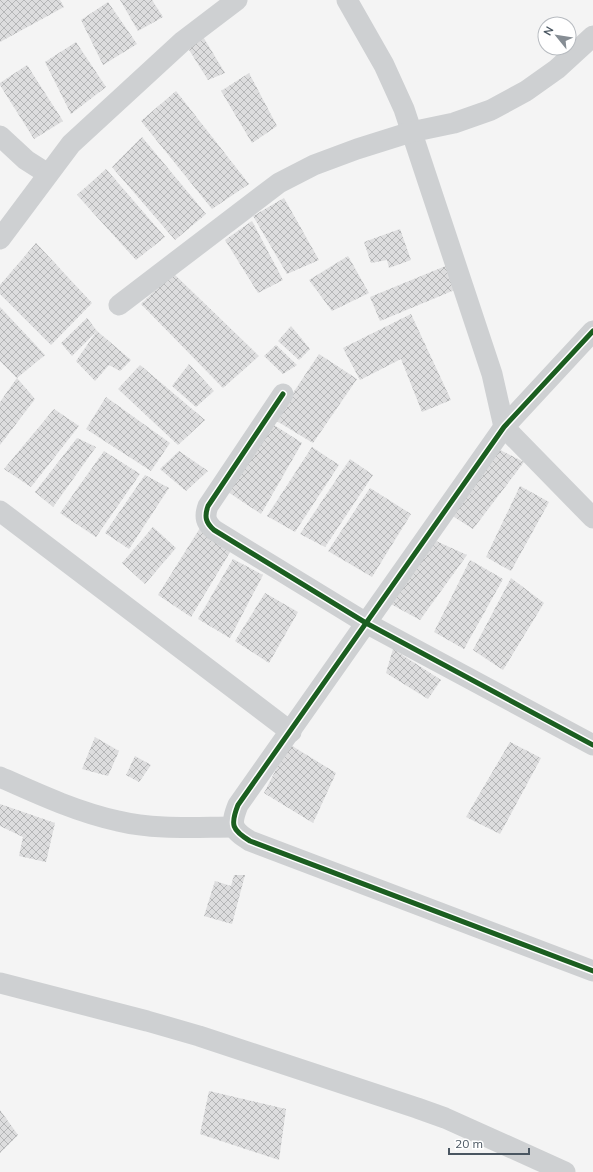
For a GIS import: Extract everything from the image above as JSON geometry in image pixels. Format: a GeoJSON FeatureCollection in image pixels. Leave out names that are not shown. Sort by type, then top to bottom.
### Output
{"type":"FeatureCollection","features":[{"type":"Feature","properties":{"kind":"street"},"geometry":{"type":"LineString","coordinates":[[0,239],[71,144],[183,41],[237,0]]}},
{"type":"Feature","properties":{"kind":"street"},"geometry":{"type":"LineString","coordinates":[[347,0],[384,66],[404,109],[492,374],[504,427],[593,518]]}},
{"type":"Feature","properties":{"kind":"street"},"geometry":{"type":"LineString","coordinates":[[119,305],[279,183],[321,162],[356,149],[411,132],[454,123],[490,110],[526,91],[557,69],[593,36]]}},
{"type":"Feature","properties":{"kind":"street"},"geometry":{"type":"LineString","coordinates":[[0,136],[26,160],[48,174]]}},
{"type":"Feature","properties":{"kind":"street"},"geometry":{"type":"LineString","coordinates":[[593,331],[504,427],[366,622],[291,732],[238,805],[233,817],[234,828],[240,835],[250,841],[593,971]]}},
{"type":"Feature","properties":{"kind":"street"},"geometry":{"type":"LineString","coordinates":[[283,394],[208,506],[205,514],[207,524],[214,530],[366,622],[593,745]]}},
{"type":"Feature","properties":{"kind":"street"},"geometry":{"type":"LineString","coordinates":[[0,511],[291,732]]}},
{"type":"Feature","properties":{"kind":"street"},"geometry":{"type":"LineString","coordinates":[[0,777],[56,801],[117,821],[149,826],[234,828]]}},
{"type":"Feature","properties":{"kind":"street"},"geometry":{"type":"LineString","coordinates":[[0,983],[147,1021],[191,1034],[417,1108],[445,1118],[565,1172]]}},
{"type":"Feature","properties":{"kind":"building"},"geometry":{"type":"Polygon","coordinates":[[[0,0],[60,0],[64,7],[0,42],[0,0]]]}},
{"type":"Feature","properties":{"kind":"building"},"geometry":{"type":"Polygon","coordinates":[[[120,0],[152,0],[163,17],[138,31],[120,0]]]}},
{"type":"Feature","properties":{"kind":"building"},"geometry":{"type":"Polygon","coordinates":[[[108,2],[137,44],[103,65],[81,20],[108,2]]]}},
{"type":"Feature","properties":{"kind":"building"},"geometry":{"type":"Polygon","coordinates":[[[202,35],[225,73],[208,80],[186,45],[202,35]]]}},
{"type":"Feature","properties":{"kind":"building"},"geometry":{"type":"Polygon","coordinates":[[[76,42],[106,87],[71,114],[45,62],[76,42]]]}},
{"type":"Feature","properties":{"kind":"building"},"geometry":{"type":"Polygon","coordinates":[[[27,65],[63,121],[34,139],[0,85],[0,83],[27,65]]]}},
{"type":"Feature","properties":{"kind":"building"},"geometry":{"type":"Polygon","coordinates":[[[249,73],[277,126],[252,143],[221,91],[249,73]]]}},
{"type":"Feature","properties":{"kind":"building"},"geometry":{"type":"Polygon","coordinates":[[[176,91],[249,184],[212,209],[141,121],[176,91]]]}},
{"type":"Feature","properties":{"kind":"building"},"geometry":{"type":"Polygon","coordinates":[[[142,137],[206,214],[175,240],[112,167],[142,137]]]}},
{"type":"Feature","properties":{"kind":"building"},"geometry":{"type":"Polygon","coordinates":[[[106,169],[165,237],[136,260],[77,195],[106,169]]]}},
{"type":"Feature","properties":{"kind":"building"},"geometry":{"type":"Polygon","coordinates":[[[284,198],[319,260],[287,274],[253,216],[284,198]]]}},
{"type":"Feature","properties":{"kind":"building"},"geometry":{"type":"Polygon","coordinates":[[[252,221],[283,280],[258,293],[225,240],[252,221]]]}},
{"type":"Feature","properties":{"kind":"building"},"geometry":{"type":"Polygon","coordinates":[[[400,229],[411,260],[389,268],[387,260],[371,263],[364,242],[400,229]]]}},
{"type":"Feature","properties":{"kind":"building"},"geometry":{"type":"Polygon","coordinates":[[[36,243],[92,303],[51,345],[0,294],[0,285],[36,243]]]}},
{"type":"Feature","properties":{"kind":"building"},"geometry":{"type":"Polygon","coordinates":[[[348,256],[369,293],[332,311],[309,280],[348,256]]]}},
{"type":"Feature","properties":{"kind":"building"},"geometry":{"type":"Polygon","coordinates":[[[448,265],[457,289],[380,321],[370,297],[448,265]]]}},
{"type":"Feature","properties":{"kind":"building"},"geometry":{"type":"Polygon","coordinates":[[[173,273],[259,356],[223,388],[141,304],[173,273]]]}},
{"type":"Feature","properties":{"kind":"building"},"geometry":{"type":"Polygon","coordinates":[[[0,307],[45,355],[17,378],[0,361],[0,307]]]}},
{"type":"Feature","properties":{"kind":"building"},"geometry":{"type":"Polygon","coordinates":[[[411,314],[451,400],[422,412],[401,359],[360,380],[343,348],[411,314]]]}},
{"type":"Feature","properties":{"kind":"building"},"geometry":{"type":"Polygon","coordinates":[[[87,318],[97,331],[72,356],[61,343],[87,318]]]}},
{"type":"Feature","properties":{"kind":"building"},"geometry":{"type":"Polygon","coordinates":[[[291,326],[310,349],[299,360],[278,341],[291,326]]]}},
{"type":"Feature","properties":{"kind":"building"},"geometry":{"type":"Polygon","coordinates":[[[97,331],[131,360],[120,371],[109,365],[95,381],[76,361],[97,331]]]}},
{"type":"Feature","properties":{"kind":"building"},"geometry":{"type":"Polygon","coordinates":[[[276,345],[297,365],[283,374],[264,356],[276,345]]]}},
{"type":"Feature","properties":{"kind":"building"},"geometry":{"type":"Polygon","coordinates":[[[319,354],[357,379],[313,443],[275,420],[319,354]]]}},
{"type":"Feature","properties":{"kind":"building"},"geometry":{"type":"Polygon","coordinates":[[[189,364],[214,391],[196,407],[172,386],[189,364]]]}},
{"type":"Feature","properties":{"kind":"building"},"geometry":{"type":"Polygon","coordinates":[[[140,365],[205,420],[178,445],[118,389],[140,365]]]}},
{"type":"Feature","properties":{"kind":"building"},"geometry":{"type":"Polygon","coordinates":[[[17,378],[35,399],[0,445],[0,402],[17,378]]]}},
{"type":"Feature","properties":{"kind":"building"},"geometry":{"type":"Polygon","coordinates":[[[106,397],[170,443],[151,471],[86,429],[106,397]]]}},
{"type":"Feature","properties":{"kind":"building"},"geometry":{"type":"Polygon","coordinates":[[[54,409],[79,426],[31,487],[4,469],[54,409]]]}},
{"type":"Feature","properties":{"kind":"building"},"geometry":{"type":"Polygon","coordinates":[[[271,423],[302,443],[261,514],[228,492],[271,423]]]}},
{"type":"Feature","properties":{"kind":"building"},"geometry":{"type":"Polygon","coordinates":[[[77,438],[96,447],[53,507],[35,492],[77,438]]]}},
{"type":"Feature","properties":{"kind":"building"},"geometry":{"type":"Polygon","coordinates":[[[312,447],[339,465],[295,532],[267,516],[312,447]]]}},
{"type":"Feature","properties":{"kind":"building"},"geometry":{"type":"Polygon","coordinates":[[[496,448],[524,462],[473,529],[451,515],[496,448]]]}},
{"type":"Feature","properties":{"kind":"building"},"geometry":{"type":"Polygon","coordinates":[[[104,451],[140,474],[96,537],[60,513],[104,451]]]}},
{"type":"Feature","properties":{"kind":"building"},"geometry":{"type":"Polygon","coordinates":[[[179,451],[208,471],[186,491],[160,469],[179,451]]]}},
{"type":"Feature","properties":{"kind":"building"},"geometry":{"type":"Polygon","coordinates":[[[350,459],[373,475],[325,547],[300,534],[350,459]]]}},
{"type":"Feature","properties":{"kind":"building"},"geometry":{"type":"Polygon","coordinates":[[[145,475],[169,488],[129,549],[105,533],[145,475]]]}},
{"type":"Feature","properties":{"kind":"building"},"geometry":{"type":"Polygon","coordinates":[[[520,486],[549,502],[511,571],[486,557],[520,486]]]}},
{"type":"Feature","properties":{"kind":"building"},"geometry":{"type":"Polygon","coordinates":[[[370,488],[411,514],[372,577],[328,551],[370,488]]]}},
{"type":"Feature","properties":{"kind":"building"},"geometry":{"type":"Polygon","coordinates":[[[153,527],[176,548],[145,584],[122,563],[153,527]]]}},
{"type":"Feature","properties":{"kind":"building"},"geometry":{"type":"Polygon","coordinates":[[[200,528],[232,549],[191,617],[158,595],[200,528]]]}},
{"type":"Feature","properties":{"kind":"building"},"geometry":{"type":"Polygon","coordinates":[[[436,541],[467,555],[420,620],[389,603],[436,541]]]}},
{"type":"Feature","properties":{"kind":"building"},"geometry":{"type":"Polygon","coordinates":[[[233,559],[263,575],[230,638],[198,619],[233,559]]]}},
{"type":"Feature","properties":{"kind":"building"},"geometry":{"type":"Polygon","coordinates":[[[470,560],[503,579],[464,649],[434,632],[470,560]]]}},
{"type":"Feature","properties":{"kind":"building"},"geometry":{"type":"Polygon","coordinates":[[[511,578],[544,603],[503,670],[473,650],[511,578]]]}},
{"type":"Feature","properties":{"kind":"building"},"geometry":{"type":"Polygon","coordinates":[[[265,593],[298,612],[269,663],[235,641],[265,593]]]}},
{"type":"Feature","properties":{"kind":"building"},"geometry":{"type":"Polygon","coordinates":[[[393,649],[441,680],[428,699],[386,673],[393,649]]]}},
{"type":"Feature","properties":{"kind":"building"},"geometry":{"type":"Polygon","coordinates":[[[95,737],[119,751],[108,776],[82,769],[95,737]]]}},
{"type":"Feature","properties":{"kind":"building"},"geometry":{"type":"Polygon","coordinates":[[[510,742],[541,758],[500,834],[466,817],[510,742]]]}},
{"type":"Feature","properties":{"kind":"building"},"geometry":{"type":"Polygon","coordinates":[[[289,744],[336,773],[313,823],[264,793],[289,744]]]}},
{"type":"Feature","properties":{"kind":"building"},"geometry":{"type":"Polygon","coordinates":[[[135,756],[151,765],[139,782],[126,775],[135,756]]]}},
{"type":"Feature","properties":{"kind":"building"},"geometry":{"type":"Polygon","coordinates":[[[0,804],[55,823],[46,862],[19,856],[23,837],[0,826],[0,804]]]}},
{"type":"Feature","properties":{"kind":"building"},"geometry":{"type":"Polygon","coordinates":[[[234,875],[245,875],[232,924],[204,916],[215,881],[231,886],[234,875]]]}},
{"type":"Feature","properties":{"kind":"building"},"geometry":{"type":"Polygon","coordinates":[[[209,1091],[286,1109],[279,1160],[200,1134],[209,1091]]]}},
{"type":"Feature","properties":{"kind":"building"},"geometry":{"type":"Polygon","coordinates":[[[0,1110],[18,1135],[0,1153],[0,1110]]]}},
{"type":"Feature","properties":{"kind":"cycle path"},"geometry":{"type":"LineString","coordinates":[[593,331],[504,427],[238,805],[234,818],[234,826],[236,830],[239,834],[250,841],[593,971]]}},
{"type":"Feature","properties":{"kind":"cycle path"},"geometry":{"type":"LineString","coordinates":[[283,394],[208,506],[206,517],[211,527],[366,623],[593,745]]}}]}
